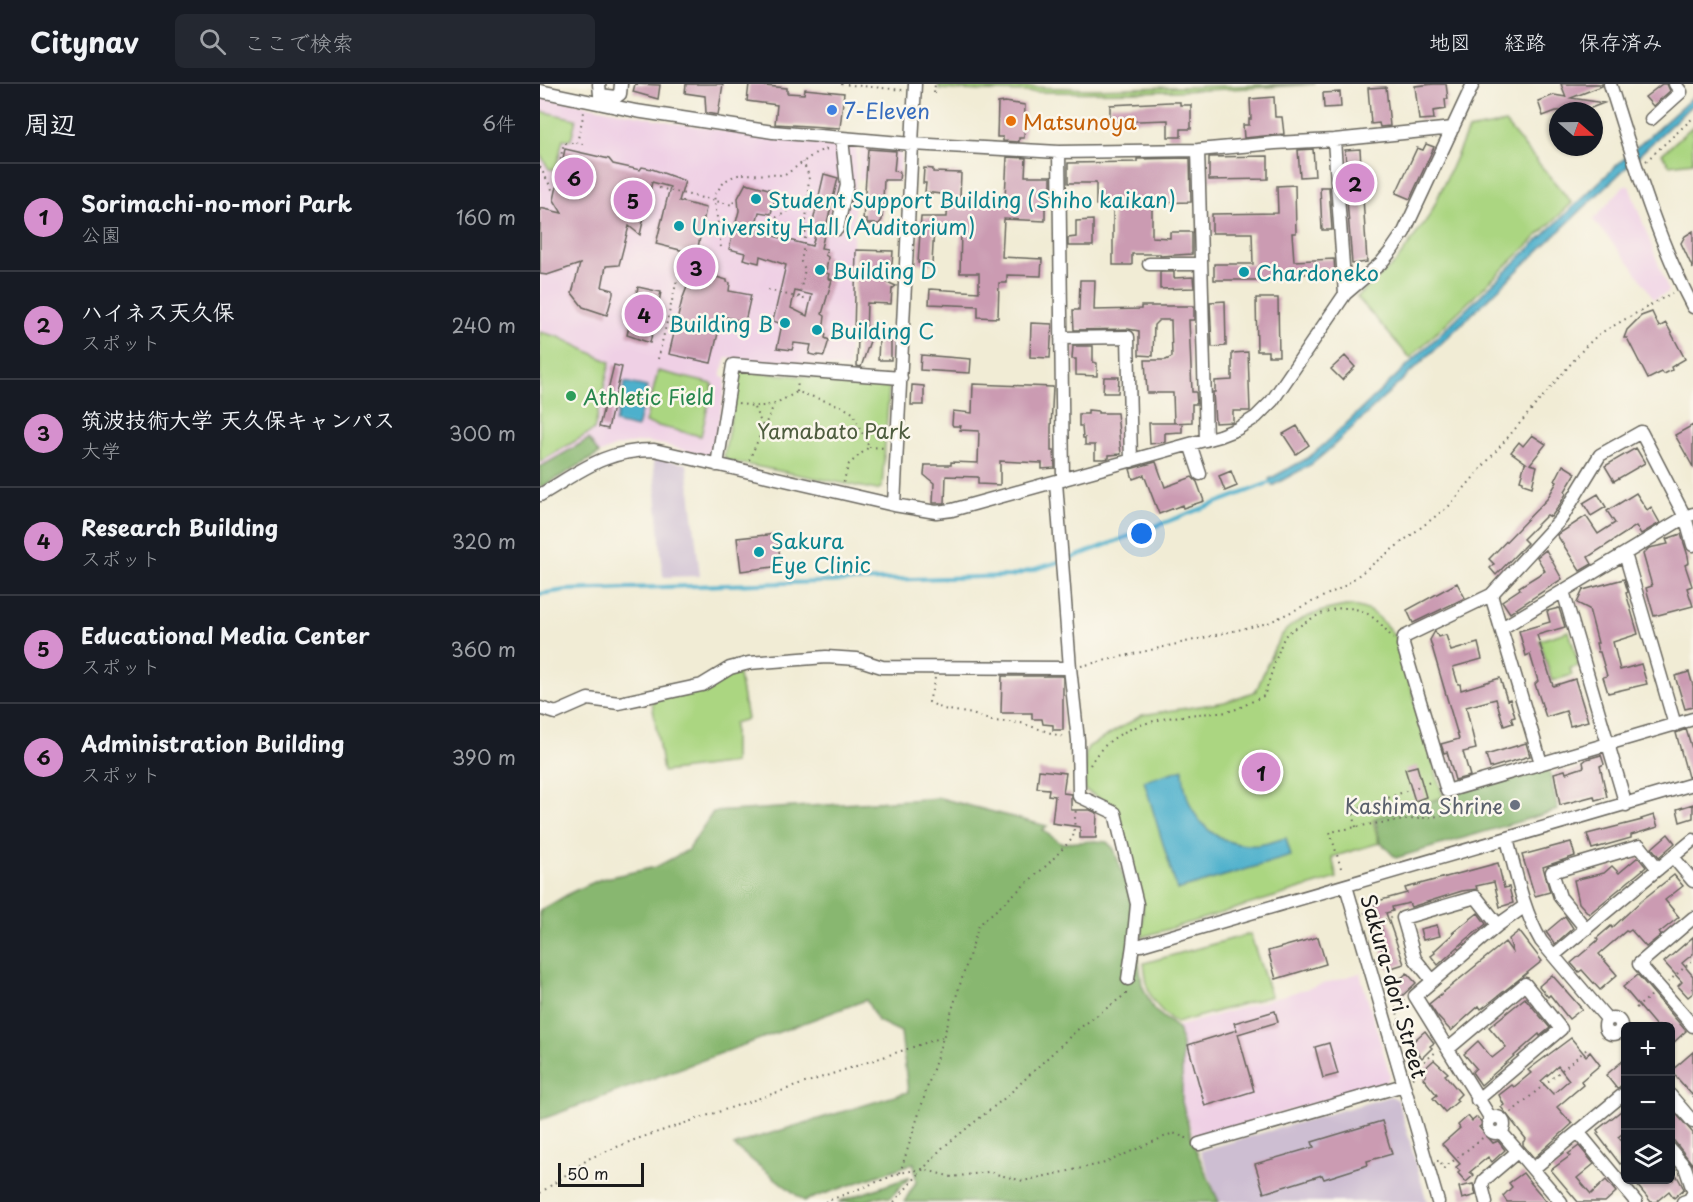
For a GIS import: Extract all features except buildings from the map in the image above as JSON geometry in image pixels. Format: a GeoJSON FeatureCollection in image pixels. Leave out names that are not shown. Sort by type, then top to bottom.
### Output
{"type":"FeatureCollection","features":[{"type":"Feature","properties":{"kind":"street"},"geometry":{"type":"LineString","coordinates":[[599,84],[600,94],[616,97],[620,94],[621,84]]}},
{"type":"Feature","properties":{"kind":"street"},"geometry":{"type":"LineString","coordinates":[[540,495],[604,458],[633,450],[654,450],[894,506],[936,512],[952,510],[1059,481],[1206,440],[1237,429],[1256,417],[1272,401],[1345,294],[1381,263],[1404,232],[1473,84]]}},
{"type":"Feature","properties":{"kind":"street"},"geometry":{"type":"LineString","coordinates":[[1611,84],[1637,169],[1666,251],[1688,285],[1692,304]]}},
{"type":"Feature","properties":{"kind":"street"},"geometry":{"type":"LineString","coordinates":[[1651,119],[1681,92],[1675,84]]}},
{"type":"Feature","properties":{"kind":"street"},"geometry":{"type":"LineString","coordinates":[[894,506],[912,144],[910,87]]}},
{"type":"Feature","properties":{"kind":"street"},"geometry":{"type":"LineString","coordinates":[[540,90],[636,111],[842,141],[1059,152],[1072,148],[1198,150],[1453,128]]}},
{"type":"Feature","properties":{"kind":"street"},"geometry":{"type":"LineString","coordinates":[[1334,140],[1345,294]]}},
{"type":"Feature","properties":{"kind":"street"},"geometry":{"type":"LineString","coordinates":[[837,229],[847,185],[842,141]]}},
{"type":"Feature","properties":{"kind":"street"},"geometry":{"type":"LineString","coordinates":[[1198,150],[1206,440]]}},
{"type":"Feature","properties":{"kind":"street"},"geometry":{"type":"LineString","coordinates":[[1059,152],[1061,553],[1078,740],[1078,796],[1115,813],[1137,904],[1137,945],[1128,979]]}},
{"type":"Feature","properties":{"kind":"street"},"geometry":{"type":"LineString","coordinates":[[1149,264],[1201,264]]}},
{"type":"Feature","properties":{"kind":"street"},"geometry":{"type":"LineString","coordinates":[[1061,338],[1128,337],[1131,461]]}},
{"type":"Feature","properties":{"kind":"street"},"geometry":{"type":"LineString","coordinates":[[717,465],[733,365],[901,378]]}},
{"type":"Feature","properties":{"kind":"street"},"geometry":{"type":"LineString","coordinates":[[1693,545],[1689,516],[1641,432],[1600,455],[1561,519],[1491,595],[1404,637],[1403,645],[1447,791],[1693,719]]}},
{"type":"Feature","properties":{"kind":"street"},"geometry":{"type":"LineString","coordinates":[[1190,444],[1200,474]]}},
{"type":"Feature","properties":{"kind":"street"},"geometry":{"type":"LineString","coordinates":[[1502,628],[1689,516]]}},
{"type":"Feature","properties":{"kind":"street"},"geometry":{"type":"LineString","coordinates":[[1625,554],[1675,724]]}},
{"type":"Feature","properties":{"kind":"street"},"geometry":{"type":"LineString","coordinates":[[1563,591],[1626,805]]}},
{"type":"Feature","properties":{"kind":"street"},"geometry":{"type":"LineString","coordinates":[[1491,595],[1541,763]]}},
{"type":"Feature","properties":{"kind":"street"},"geometry":{"type":"LineString","coordinates":[[540,708],[556,713],[588,699],[619,703],[702,685],[730,668],[749,663],[826,657],[857,659],[882,667],[1070,668]]}},
{"type":"Feature","properties":{"kind":"street","name":"Sakura-dori Street"},"geometry":{"type":"LineString","coordinates":[[1438,1202],[1407,1082],[1346,886],[1693,784]]}},
{"type":"Feature","properties":{"kind":"street"},"geometry":{"type":"LineString","coordinates":[[1507,839],[1525,906],[1541,940],[1608,1020],[1612,1018],[1619,1021],[1621,1029]]}},
{"type":"Feature","properties":{"kind":"street"},"geometry":{"type":"LineString","coordinates":[[1554,955],[1693,840]]}},
{"type":"Feature","properties":{"kind":"street"},"geometry":{"type":"LineString","coordinates":[[1586,929],[1560,897],[1552,873],[1640,846],[1658,869]]}},
{"type":"Feature","properties":{"kind":"street"},"geometry":{"type":"LineString","coordinates":[[1673,857],[1693,881]]}},
{"type":"Feature","properties":{"kind":"street"},"geometry":{"type":"LineString","coordinates":[[1137,945],[1346,886]]}},
{"type":"Feature","properties":{"kind":"street"},"geometry":{"type":"LineString","coordinates":[[1432,980],[1414,959],[1403,918],[1476,897],[1498,925]]}},
{"type":"Feature","properties":{"kind":"street"},"geometry":{"type":"LineString","coordinates":[[1525,906],[1498,925],[1414,996],[1477,1100],[1517,1152],[1561,1202]]}},
{"type":"Feature","properties":{"kind":"street"},"geometry":{"type":"LineString","coordinates":[[1693,918],[1639,964],[1693,1026]]}},
{"type":"Feature","properties":{"kind":"street"},"geometry":{"type":"LineString","coordinates":[[1446,1047],[1526,984],[1562,1029],[1477,1100]]}},
{"type":"Feature","properties":{"kind":"street"},"geometry":{"type":"LineString","coordinates":[[1199,1144],[1407,1082]]}},
{"type":"Feature","properties":{"kind":"street"},"geometry":{"type":"LineString","coordinates":[[1533,1169],[1621,1096]]}},
{"type":"Feature","properties":{"kind":"street"},"geometry":{"type":"LineString","coordinates":[[1675,1099],[1691,1114]]}},
{"type":"Feature","properties":{"kind":"street"},"geometry":{"type":"LineString","coordinates":[[1578,1132],[1636,1202]]}},
{"type":"Feature","properties":{"kind":"street"},"geometry":{"type":"LineString","coordinates":[[1486,1202],[1482,1186],[1484,1180],[1517,1152]]}},
{"type":"Feature","properties":{"kind":"street"},"geometry":{"type":"LineString","coordinates":[[1675,1154],[1685,1167],[1693,1192],[1689,1200],[1683,1202]]}},
{"type":"Feature","properties":{"kind":"path"},"geometry":{"type":"LineString","coordinates":[[841,84],[894,89],[910,87]]}},
{"type":"Feature","properties":{"kind":"path"},"geometry":{"type":"LineString","coordinates":[[894,89],[895,84]]}},
{"type":"Feature","properties":{"kind":"path"},"geometry":{"type":"LineString","coordinates":[[934,93],[935,84]]}},
{"type":"Feature","properties":{"kind":"path"},"geometry":{"type":"LineString","coordinates":[[577,143],[586,100]]}},
{"type":"Feature","properties":{"kind":"path"},"geometry":{"type":"LineString","coordinates":[[1637,169],[1693,118]]}},
{"type":"Feature","properties":{"kind":"path"},"geometry":{"type":"LineString","coordinates":[[721,247],[714,195],[725,181],[742,174],[785,174],[817,152],[842,141]]}},
{"type":"Feature","properties":{"kind":"path"},"geometry":{"type":"LineString","coordinates":[[561,181],[556,178],[564,143],[583,144]]}},
{"type":"Feature","properties":{"kind":"path"},"geometry":{"type":"LineString","coordinates":[[799,297],[805,269],[801,262],[809,176],[803,162]]}},
{"type":"Feature","properties":{"kind":"path"},"geometry":{"type":"LineString","coordinates":[[540,166],[554,193]]}},
{"type":"Feature","properties":{"kind":"path"},"geometry":{"type":"LineString","coordinates":[[659,188],[733,205],[734,200]]}},
{"type":"Feature","properties":{"kind":"path"},"geometry":{"type":"LineString","coordinates":[[773,223],[777,217],[807,202]]}},
{"type":"Feature","properties":{"kind":"path"},"geometry":{"type":"LineString","coordinates":[[657,359],[677,280]]}},
{"type":"Feature","properties":{"kind":"path"},"geometry":{"type":"LineString","coordinates":[[1070,668],[1268,623],[1343,587],[1449,506],[1586,346],[1599,334],[1688,285]]}},
{"type":"Feature","properties":{"kind":"path"},"geometry":{"type":"LineString","coordinates":[[768,290],[808,300]]}},
{"type":"Feature","properties":{"kind":"path"},"geometry":{"type":"LineString","coordinates":[[735,401],[753,407],[774,404],[797,392],[807,394],[841,406],[856,417],[869,447]]}},
{"type":"Feature","properties":{"kind":"path"},"geometry":{"type":"LineString","coordinates":[[745,471],[774,404]]}},
{"type":"Feature","properties":{"kind":"path"},"geometry":{"type":"LineString","coordinates":[[753,407],[763,426]]}},
{"type":"Feature","properties":{"kind":"path"},"geometry":{"type":"LineString","coordinates":[[843,486],[849,464],[869,447],[888,448]]}},
{"type":"Feature","properties":{"kind":"path"},"geometry":{"type":"LineString","coordinates":[[1089,768],[1101,748],[1139,726],[1164,718],[1230,711],[1264,696],[1286,635],[1316,616],[1357,608],[1375,618],[1393,640],[1404,637]]}},
{"type":"Feature","properties":{"kind":"path"},"geometry":{"type":"LineString","coordinates":[[936,667],[929,702],[943,709],[972,714],[992,721],[1021,723],[1060,737],[1078,740]]}},
{"type":"Feature","properties":{"kind":"path"},"geometry":{"type":"LineString","coordinates":[[1356,827],[1353,811],[1443,778]]}},
{"type":"Feature","properties":{"kind":"path"},"geometry":{"type":"LineString","coordinates":[[900,1173],[979,925],[1047,865],[1073,838],[1078,796]]}},
{"type":"Feature","properties":{"kind":"path"},"geometry":{"type":"LineString","coordinates":[[1341,868],[1330,832],[1499,809]]}},
{"type":"Feature","properties":{"kind":"path"},"geometry":{"type":"LineString","coordinates":[[1362,914],[1368,912],[1371,924],[1398,916],[1403,918]]}},
{"type":"Feature","properties":{"kind":"path"},"geometry":{"type":"LineString","coordinates":[[894,1202],[941,1149],[1006,1097],[1077,1030],[1126,994],[1128,979]]}},
{"type":"Feature","properties":{"kind":"path"},"geometry":{"type":"LineString","coordinates":[[1394,1026],[1400,1023],[1396,1008],[1410,996],[1414,996]]}},
{"type":"Feature","properties":{"kind":"path"},"geometry":{"type":"LineString","coordinates":[[540,1193],[590,1158],[634,1140],[943,1037]]}},
{"type":"Feature","properties":{"kind":"path"},"geometry":{"type":"LineString","coordinates":[[1407,1082],[1416,1076],[1414,1070],[1446,1047]]}},
{"type":"Feature","properties":{"kind":"path"},"geometry":{"type":"LineString","coordinates":[[1434,1162],[1440,1161],[1443,1169],[1587,1049]]}},
{"type":"Feature","properties":{"kind":"path"},"geometry":{"type":"LineString","coordinates":[[825,1202],[900,1173],[922,1169],[952,1177],[988,1172],[1023,1181],[1105,1163],[1173,1133],[1199,1144]]}},
{"type":"Feature","properties":{"kind":"shaded area"},"geometry":{"type":"Polygon","coordinates":[[[540,96],[676,123],[766,137],[857,147],[848,368],[726,358],[721,376],[726,379],[714,453],[709,457],[665,445],[646,442],[628,444],[599,454],[540,488],[540,96]]]}},
{"type":"Feature","properties":{"kind":"shaded area"},"geometry":{"type":"Polygon","coordinates":[[[860,147],[897,149],[901,154],[899,182],[858,179],[860,147]]]}},
{"type":"Feature","properties":{"kind":"shaded area"},"geometry":{"type":"Polygon","coordinates":[[[1624,186],[1629,186],[1669,292],[1654,299],[1632,266],[1593,220],[1624,186]]]}},
{"type":"Feature","properties":{"kind":"shaded area"},"geometry":{"type":"Polygon","coordinates":[[[653,458],[687,464],[700,576],[663,577],[653,458]]]}},
{"type":"Feature","properties":{"kind":"shaded area"},"geometry":{"type":"Polygon","coordinates":[[[1360,973],[1390,1075],[1386,1083],[1194,1138],[1182,1102],[1182,1045],[1176,1027],[1360,973]]]}},
{"type":"Feature","properties":{"kind":"shaded area"},"geometry":{"type":"Polygon","coordinates":[[[1391,1096],[1398,1100],[1427,1202],[1219,1202],[1200,1151],[1391,1096]]]}},
{"type":"Feature","properties":{"kind":"green space"},"geometry":{"type":"Polygon","coordinates":[[[939,84],[1091,89],[1315,84],[1174,91],[1080,92],[939,89],[939,84]]]}},
{"type":"Feature","properties":{"kind":"green space"},"geometry":{"type":"Polygon","coordinates":[[[540,111],[576,119],[571,140],[563,139],[556,170],[549,169],[540,154],[540,111]]]}},
{"type":"Feature","properties":{"kind":"green space"},"geometry":{"type":"Polygon","coordinates":[[[1505,123],[1572,203],[1410,358],[1357,297],[1397,261],[1430,215],[1468,130],[1505,123]]]}},
{"type":"Feature","properties":{"kind":"green space"},"geometry":{"type":"Polygon","coordinates":[[[1693,126],[1693,162],[1669,165],[1662,154],[1693,126]]]}},
{"type":"Feature","properties":{"kind":"green space","name":"Athletic Field"},"geometry":{"type":"Polygon","coordinates":[[[540,332],[559,337],[610,362],[594,430],[540,462],[540,332]]]}},
{"type":"Feature","properties":{"kind":"green space"},"geometry":{"type":"Polygon","coordinates":[[[658,371],[713,384],[701,436],[645,423],[658,371]]]}},
{"type":"Feature","properties":{"kind":"green space","name":"Yamabato Park"},"geometry":{"type":"Polygon","coordinates":[[[743,371],[886,383],[889,388],[882,487],[877,490],[728,461],[724,456],[738,376],[743,371]]]}},
{"type":"Feature","properties":{"kind":"green space"},"geometry":{"type":"Polygon","coordinates":[[[589,439],[599,454],[540,488],[540,467],[589,439]]]}},
{"type":"Feature","properties":{"kind":"green space"},"geometry":{"type":"Polygon","coordinates":[[[1346,606],[1368,610],[1384,623],[1394,636],[1396,635],[1443,797],[1373,820],[1379,843],[1332,857],[1337,878],[1142,937],[1143,904],[1116,808],[1085,790],[1085,756],[1088,747],[1142,715],[1225,702],[1256,691],[1274,648],[1287,629],[1311,615],[1346,606]]]}},
{"type":"Feature","properties":{"kind":"green space"},"geometry":{"type":"Polygon","coordinates":[[[1569,631],[1579,666],[1570,668],[1572,675],[1552,681],[1540,640],[1569,631]]]}},
{"type":"Feature","properties":{"kind":"green space"},"geometry":{"type":"Polygon","coordinates":[[[738,670],[747,719],[734,723],[734,763],[663,772],[652,701],[738,670]]]}},
{"type":"Feature","properties":{"kind":"green space"},"geometry":{"type":"Polygon","coordinates":[[[1548,766],[1558,810],[1396,858],[1380,842],[1375,818],[1548,766]]]}},
{"type":"Feature","properties":{"kind":"green space"},"geometry":{"type":"Polygon","coordinates":[[[940,798],[1047,826],[1042,830],[1061,843],[1107,842],[1114,849],[1130,895],[1142,985],[1154,1010],[1179,1031],[1182,1045],[1182,1102],[1194,1146],[1219,1202],[904,1202],[916,1182],[914,1163],[804,1201],[734,1146],[908,1092],[901,1032],[878,1021],[866,1000],[540,1120],[540,911],[572,892],[601,879],[656,867],[688,850],[713,812],[940,798]]]}},
{"type":"Feature","properties":{"kind":"green space"},"geometry":{"type":"Polygon","coordinates":[[[1250,934],[1271,996],[1176,1023],[1151,998],[1144,963],[1250,934]]]}},
{"type":"Feature","properties":{"kind":"green space"},"geometry":{"type":"Polygon","coordinates":[[[910,1177],[890,1198],[881,1196],[864,1202],[838,1202],[910,1177]]]}},
{"type":"Feature","properties":{"kind":"water"},"geometry":{"type":"Polygon","coordinates":[[[1693,97],[1693,104],[1331,448],[1312,464],[1272,486],[1269,479],[1308,458],[1327,442],[1618,164],[1693,97]]]}},
{"type":"Feature","properties":{"kind":"water"},"geometry":{"type":"Polygon","coordinates":[[[625,382],[647,387],[637,428],[615,423],[625,382]]]}},
{"type":"Feature","properties":{"kind":"water"},"geometry":{"type":"Polygon","coordinates":[[[1183,769],[1189,800],[1195,813],[1203,825],[1214,834],[1227,841],[1258,845],[1286,838],[1291,856],[1177,890],[1144,781],[1183,769]]]}},
{"type":"Feature","properties":{"kind":"waterway"},"geometry":{"type":"LineString","coordinates":[[540,594],[566,590],[1011,576],[1069,559],[1274,481]]}},
{"type":"Feature","properties":{"kind":"place","name":"7-Eleven"},"geometry":{"type":"Point","coordinates":[832,110]}},
{"type":"Feature","properties":{"kind":"place","name":"Matsunoya"},"geometry":{"type":"Point","coordinates":[1011,121]}},
{"type":"Feature","properties":{"kind":"place","name":"Administration Building"},"geometry":{"type":"Point","coordinates":[574,177]}},
{"type":"Feature","properties":{"kind":"place","name":"ハイネス天久保"},"geometry":{"type":"Point","coordinates":[1355,183]}},
{"type":"Feature","properties":{"kind":"place","name":"Student Support Building (Shiho kaikan)"},"geometry":{"type":"Point","coordinates":[756,199]}},
{"type":"Feature","properties":{"kind":"place","name":"Educational Media Center"},"geometry":{"type":"Point","coordinates":[633,200]}},
{"type":"Feature","properties":{"kind":"place","name":"University Hall (Auditorium)"},"geometry":{"type":"Point","coordinates":[679,226]}},
{"type":"Feature","properties":{"kind":"place","name":"筑波技術大学 天久保キャンパス"},"geometry":{"type":"Point","coordinates":[696,267]}},
{"type":"Feature","properties":{"kind":"place","name":"Building D"},"geometry":{"type":"Point","coordinates":[820,270]}},
{"type":"Feature","properties":{"kind":"place","name":"Chardoneko"},"geometry":{"type":"Point","coordinates":[1244,272]}},
{"type":"Feature","properties":{"kind":"place","name":"Research Building"},"geometry":{"type":"Point","coordinates":[644,314]}},
{"type":"Feature","properties":{"kind":"place","name":"Building B"},"geometry":{"type":"Point","coordinates":[785,323]}},
{"type":"Feature","properties":{"kind":"place","name":"Building C"},"geometry":{"type":"Point","coordinates":[817,330]}},
{"type":"Feature","properties":{"kind":"place","name":"Athletic Field"},"geometry":{"type":"Point","coordinates":[571,396]}},
{"type":"Feature","properties":{"kind":"place","name":"Sakura Eye Clinic"},"geometry":{"type":"Point","coordinates":[759,552]}},
{"type":"Feature","properties":{"kind":"place","name":"Sorimachi-no-mori Park"},"geometry":{"type":"Point","coordinates":[1261,772]}},
{"type":"Feature","properties":{"kind":"place","name":"Kashima Shrine"},"geometry":{"type":"Point","coordinates":[1515,805]}}]}
